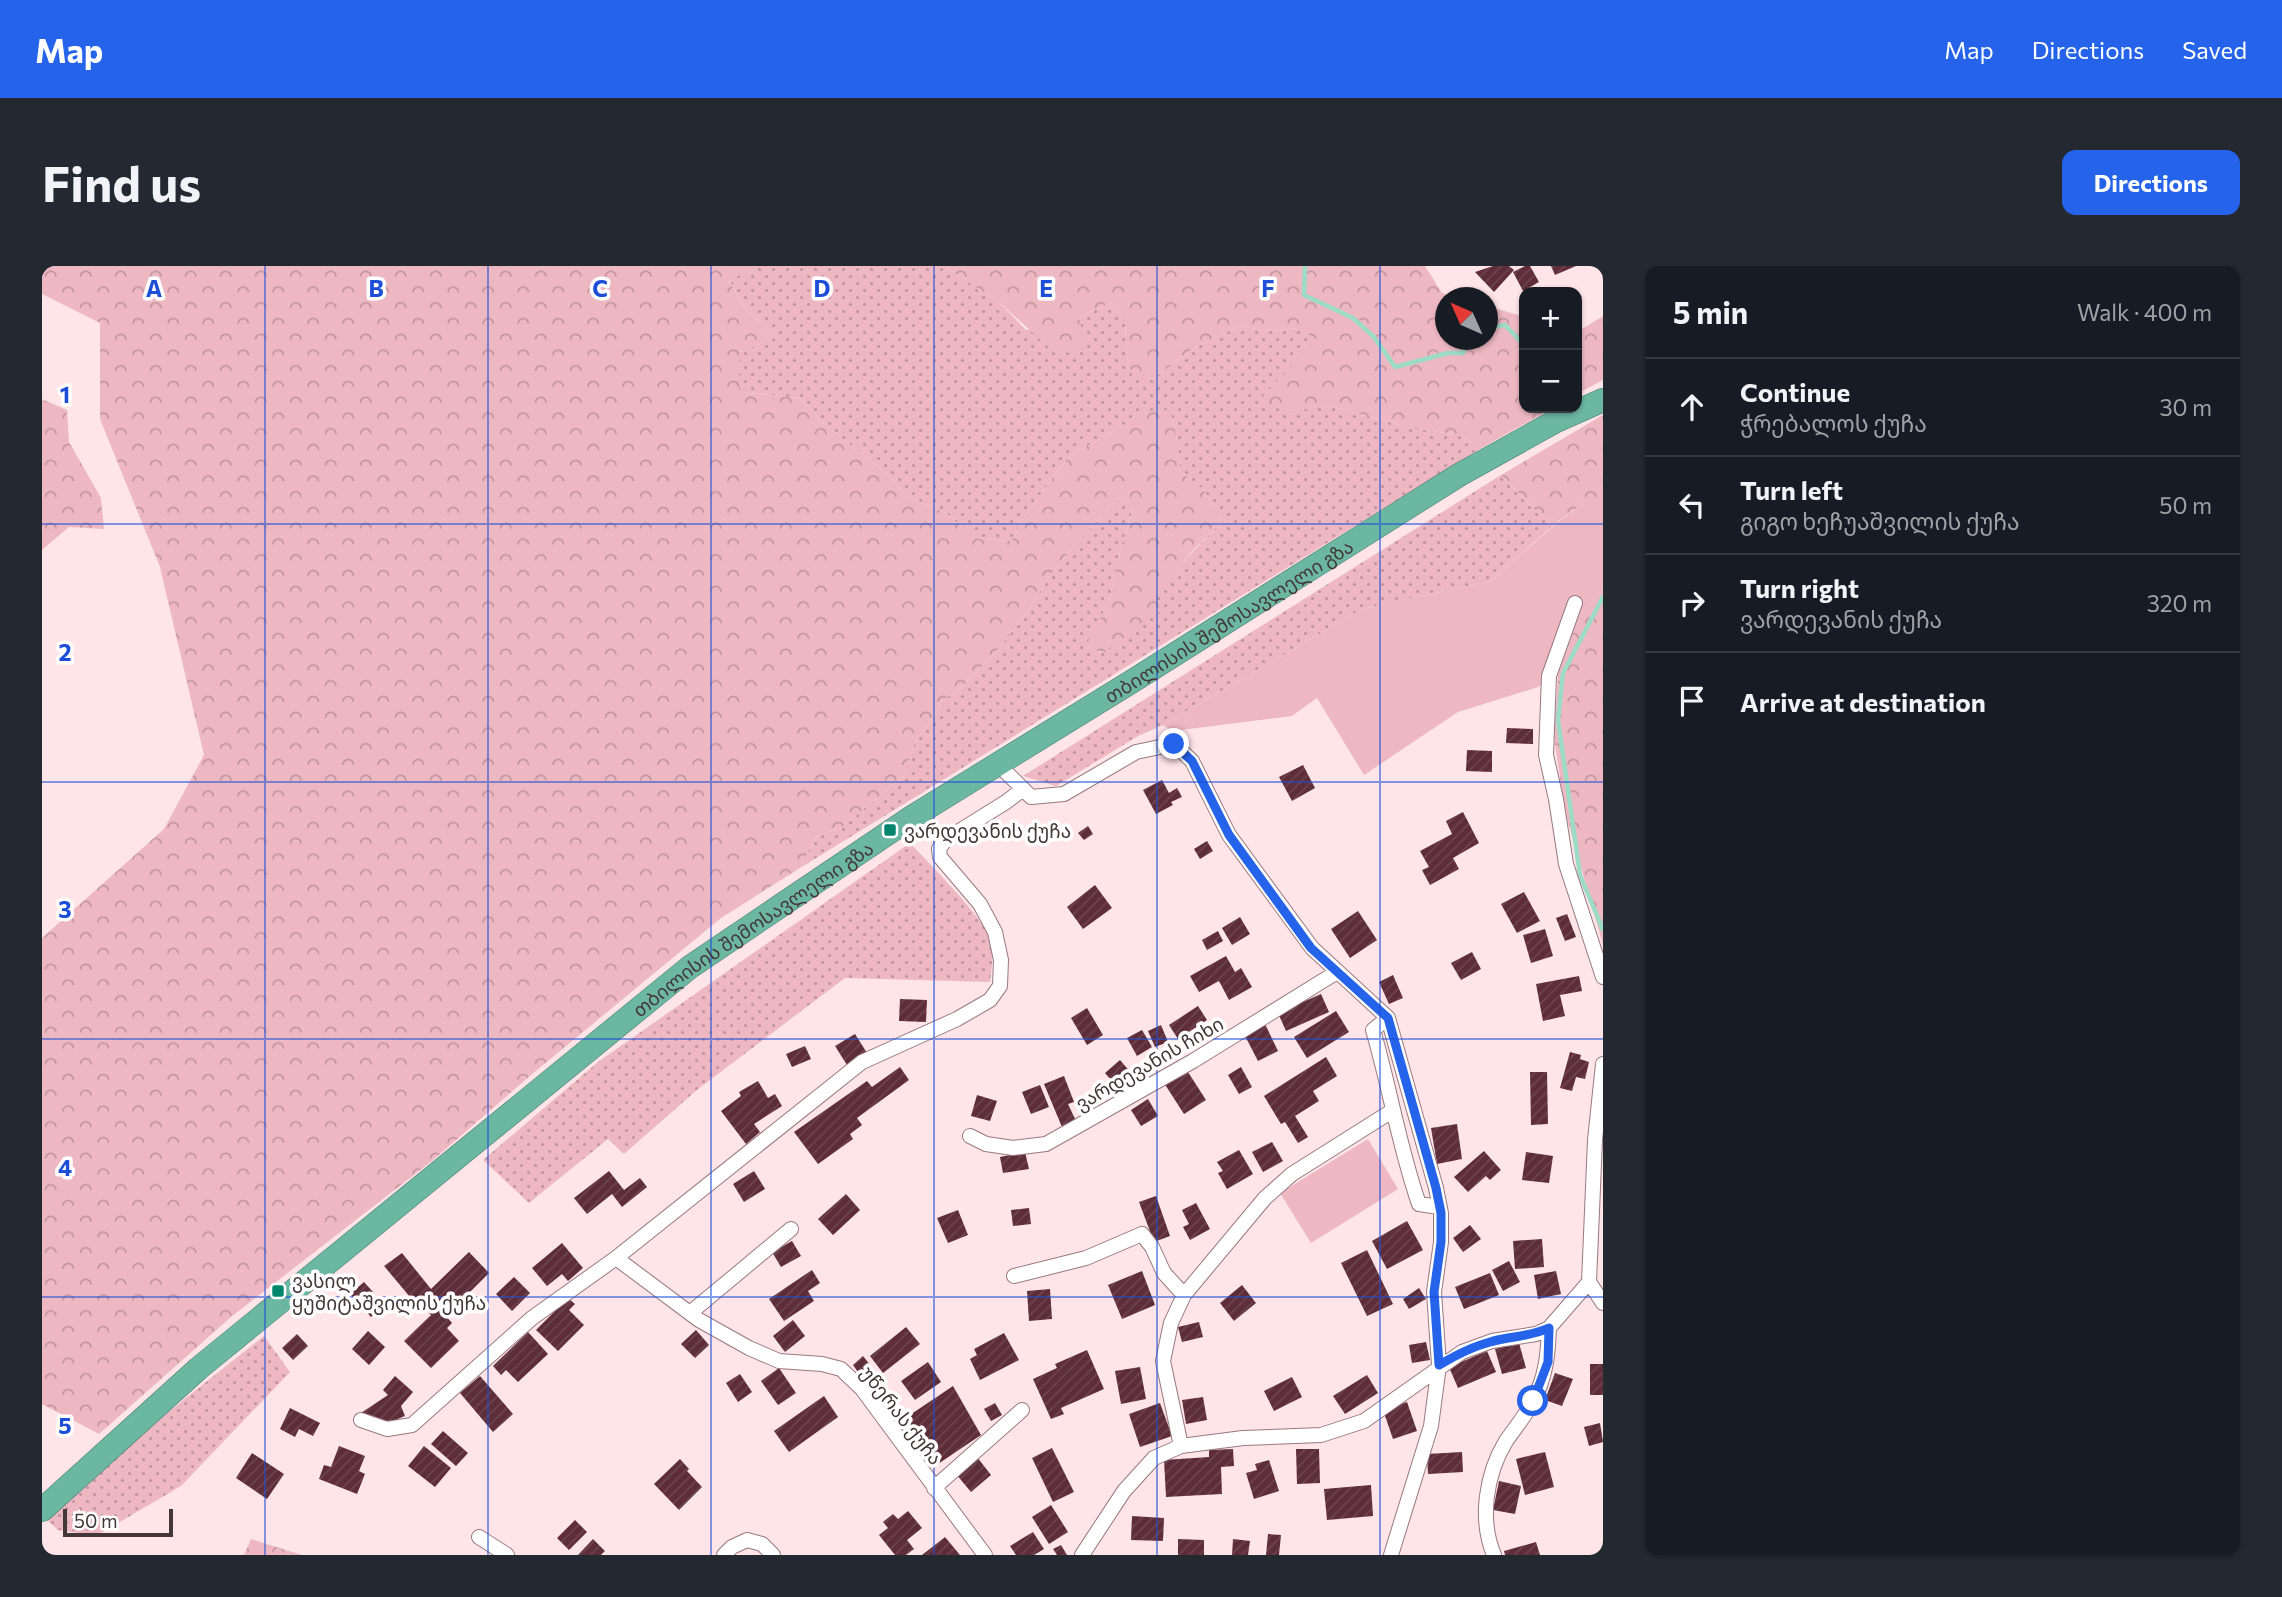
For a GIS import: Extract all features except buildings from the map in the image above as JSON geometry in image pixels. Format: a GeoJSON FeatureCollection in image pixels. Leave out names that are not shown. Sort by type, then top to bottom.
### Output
{"type":"FeatureCollection","features":[{"type":"Feature","properties":{"kind":"highway","name":"თბილისის შემოსავლელი გზა"},"geometry":{"type":"LineString","coordinates":[[42,1510],[199,1368],[690,967],[912,817],[1459,475],[1556,421],[1603,400]]}},
{"type":"Feature","properties":{"kind":"street"},"geometry":{"type":"LineString","coordinates":[[1575,603],[1549,676],[1546,755],[1566,864],[1603,977]]}},
{"type":"Feature","properties":{"kind":"street"},"geometry":{"type":"LineString","coordinates":[[998,764],[1031,797],[1064,794],[1136,752],[1174,744],[1192,761],[1229,835],[1311,948],[1388,1018],[1439,1207],[1441,1242],[1434,1292],[1439,1365],[1431,1426],[1391,1555]]}},
{"type":"Feature","properties":{"kind":"street"},"geometry":{"type":"LineString","coordinates":[[361,1420],[387,1430],[412,1424],[532,1318],[616,1258],[862,1062],[957,1019],[990,1000],[1000,986],[1001,960],[995,932],[980,904],[940,857],[939,849],[945,840],[1023,789]]}},
{"type":"Feature","properties":{"kind":"street","name":"ვარდევანის ჩიხი"},"geometry":{"type":"LineString","coordinates":[[970,1136],[986,1144],[1013,1148],[1046,1144],[1193,1061],[1337,972]]}},
{"type":"Feature","properties":{"kind":"street"},"geometry":{"type":"LineString","coordinates":[[1388,1018],[1373,1030],[1387,1077],[1392,1111],[1419,1204],[1439,1207]]}},
{"type":"Feature","properties":{"kind":"street"},"geometry":{"type":"LineString","coordinates":[[1603,1064],[1595,1140],[1589,1282],[1603,1303]]}},
{"type":"Feature","properties":{"kind":"street"},"geometry":{"type":"LineString","coordinates":[[1181,1446],[1163,1361],[1171,1323],[1184,1295],[1265,1198],[1292,1174],[1392,1111]]}},
{"type":"Feature","properties":{"kind":"street"},"geometry":{"type":"LineString","coordinates":[[690,1313],[791,1229]]}},
{"type":"Feature","properties":{"kind":"street"},"geometry":{"type":"LineString","coordinates":[[1014,1276],[1086,1258],[1142,1234],[1152,1247],[1164,1273],[1184,1295]]}},
{"type":"Feature","properties":{"kind":"street","name":"უწერას ქუჩა"},"geometry":{"type":"LineString","coordinates":[[616,1258],[690,1313],[750,1348],[779,1361],[822,1364],[841,1369],[862,1388],[985,1555]]}},
{"type":"Feature","properties":{"kind":"street"},"geometry":{"type":"LineString","coordinates":[[1082,1555],[1124,1491],[1154,1458],[1181,1446],[1243,1438],[1321,1435],[1364,1421],[1439,1365],[1461,1352],[1492,1341],[1536,1334],[1549,1328],[1589,1282]]}},
{"type":"Feature","properties":{"kind":"street"},"geometry":{"type":"LineString","coordinates":[[1494,1555],[1487,1538],[1488,1482],[1505,1444],[1533,1401],[1548,1362],[1549,1328]]}},
{"type":"Feature","properties":{"kind":"street"},"geometry":{"type":"LineString","coordinates":[[934,1488],[1023,1410]]}},
{"type":"Feature","properties":{"kind":"street"},"geometry":{"type":"LineString","coordinates":[[479,1537],[507,1555]]}},
{"type":"Feature","properties":{"kind":"street"},"geometry":{"type":"LineString","coordinates":[[724,1555],[733,1547],[747,1541],[762,1545],[773,1555]]}},
{"type":"Feature","properties":{"kind":"green space"},"geometry":{"type":"Polygon","coordinates":[[[42,266],[756,266],[729,281],[746,310],[777,337],[739,352],[739,392],[800,398],[823,423],[889,476],[910,498],[946,513],[974,538],[1011,541],[1029,510],[1068,457],[1121,427],[1142,411],[1170,410],[1178,442],[1180,471],[1203,489],[1223,521],[1193,550],[1155,596],[1161,611],[1103,653],[1086,646],[1109,601],[1121,547],[1133,510],[1119,499],[1084,534],[1051,574],[1023,618],[994,654],[961,688],[946,698],[914,744],[905,775],[842,827],[816,837],[800,868],[721,918],[433,1160],[231,1317],[99,1434],[42,1404],[42,938],[164,829],[204,755],[160,567],[100,419],[100,323],[42,294],[42,266]]]}},
{"type":"Feature","properties":{"kind":"green space"},"geometry":{"type":"Polygon","coordinates":[[[756,266],[944,266],[1000,303],[1026,330],[1079,318],[1111,302],[1125,324],[1128,367],[1153,379],[1194,348],[1239,326],[1269,331],[1298,328],[1317,339],[1285,413],[1326,405],[1416,429],[1455,434],[1483,447],[800,868],[816,837],[842,827],[905,775],[914,744],[946,698],[961,688],[994,654],[1023,618],[1051,574],[1084,534],[1119,499],[1133,509],[1109,601],[1087,646],[1102,653],[1223,521],[1203,489],[1180,471],[1178,442],[1170,411],[1142,411],[1121,427],[1068,457],[1029,510],[1011,541],[974,538],[946,513],[910,498],[889,476],[823,423],[800,398],[739,392],[739,352],[777,337],[746,310],[729,280],[756,266]]]}},
{"type":"Feature","properties":{"kind":"green space"},"geometry":{"type":"Polygon","coordinates":[[[944,266],[1425,266],[1438,287],[1435,287],[1435,350],[1498,350],[1498,309],[1519,315],[1519,413],[1544,413],[1483,447],[1455,434],[1416,429],[1326,405],[1285,414],[1263,396],[1317,340],[1298,328],[1269,331],[1239,326],[1194,348],[1153,379],[1128,368],[1125,324],[1111,302],[1079,318],[1087,348],[1057,355],[1000,303],[944,266]]]}},
{"type":"Feature","properties":{"kind":"green space"},"geometry":{"type":"Polygon","coordinates":[[[1603,316],[1603,380],[1582,391],[1582,350],[1582,329],[1603,316]]]}},
{"type":"Feature","properties":{"kind":"green space"},"geometry":{"type":"Polygon","coordinates":[[[42,399],[67,410],[69,442],[101,498],[104,529],[69,527],[42,550],[42,399]]]}},
{"type":"Feature","properties":{"kind":"green space"},"geometry":{"type":"Polygon","coordinates":[[[1603,415],[1603,502],[1586,502],[1558,521],[1541,516],[1501,475],[1603,415]]]}},
{"type":"Feature","properties":{"kind":"green space"},"geometry":{"type":"Polygon","coordinates":[[[1501,475],[1541,516],[1558,521],[1491,581],[1362,609],[1163,725],[1138,736],[1056,786],[1023,776],[1501,475]]]}},
{"type":"Feature","properties":{"kind":"green space"},"geometry":{"type":"Polygon","coordinates":[[[1586,502],[1603,502],[1602,591],[1579,616],[1558,675],[1538,687],[1458,712],[1364,775],[1317,698],[1292,716],[1173,731],[1163,725],[1362,609],[1491,581],[1559,521],[1586,502]]]}},
{"type":"Feature","properties":{"kind":"green space"},"geometry":{"type":"Polygon","coordinates":[[[1603,586],[1603,945],[1565,811],[1554,737],[1558,675],[1579,616],[1602,591],[1603,586]]]}},
{"type":"Feature","properties":{"kind":"green space"},"geometry":{"type":"Polygon","coordinates":[[[910,843],[954,890],[986,930],[992,950],[990,982],[845,978],[698,1089],[624,1154],[608,1139],[529,1203],[483,1160],[598,1062],[910,843]]]}},
{"type":"Feature","properties":{"kind":"green space"},"geometry":{"type":"Polygon","coordinates":[[[1368,1139],[1398,1189],[1311,1243],[1280,1193],[1368,1139]]]}},
{"type":"Feature","properties":{"kind":"green space"},"geometry":{"type":"Polygon","coordinates":[[[264,1336],[290,1372],[181,1486],[96,1536],[58,1530],[44,1517],[142,1433],[264,1336]]]}},
{"type":"Feature","properties":{"kind":"green space"},"geometry":{"type":"Polygon","coordinates":[[[251,1539],[302,1555],[244,1555],[251,1539]]]}},
{"type":"Feature","properties":{"kind":"waterway"},"geometry":{"type":"LineString","coordinates":[[1305,266],[1304,295],[1353,318],[1374,337],[1395,367],[1448,353],[1463,353],[1464,350]]}},
{"type":"Feature","properties":{"kind":"waterway"},"geometry":{"type":"LineString","coordinates":[[1498,326],[1505,325],[1519,340]]}},
{"type":"Feature","properties":{"kind":"waterway"},"geometry":{"type":"LineString","coordinates":[[1603,597],[1563,673],[1558,720],[1580,875],[1603,930]]}},
{"type":"Feature","properties":{"kind":"place","name":"ვარდევანის ქუჩა"},"geometry":{"type":"Point","coordinates":[890,830]}},
{"type":"Feature","properties":{"kind":"place","name":"ვასილ ყუშიტაშვილის ქუჩა"},"geometry":{"type":"Point","coordinates":[278,1291]}},
{"type":"Feature","properties":{"kind":"route"},"geometry":{"type":"LineString","coordinates":[[1174,744],[1192,761],[1229,835],[1311,948],[1388,1018],[1441,1213],[1441,1242],[1434,1292],[1439,1365],[1461,1352],[1492,1341],[1536,1334],[1549,1328],[1548,1362],[1533,1401]]}}]}
